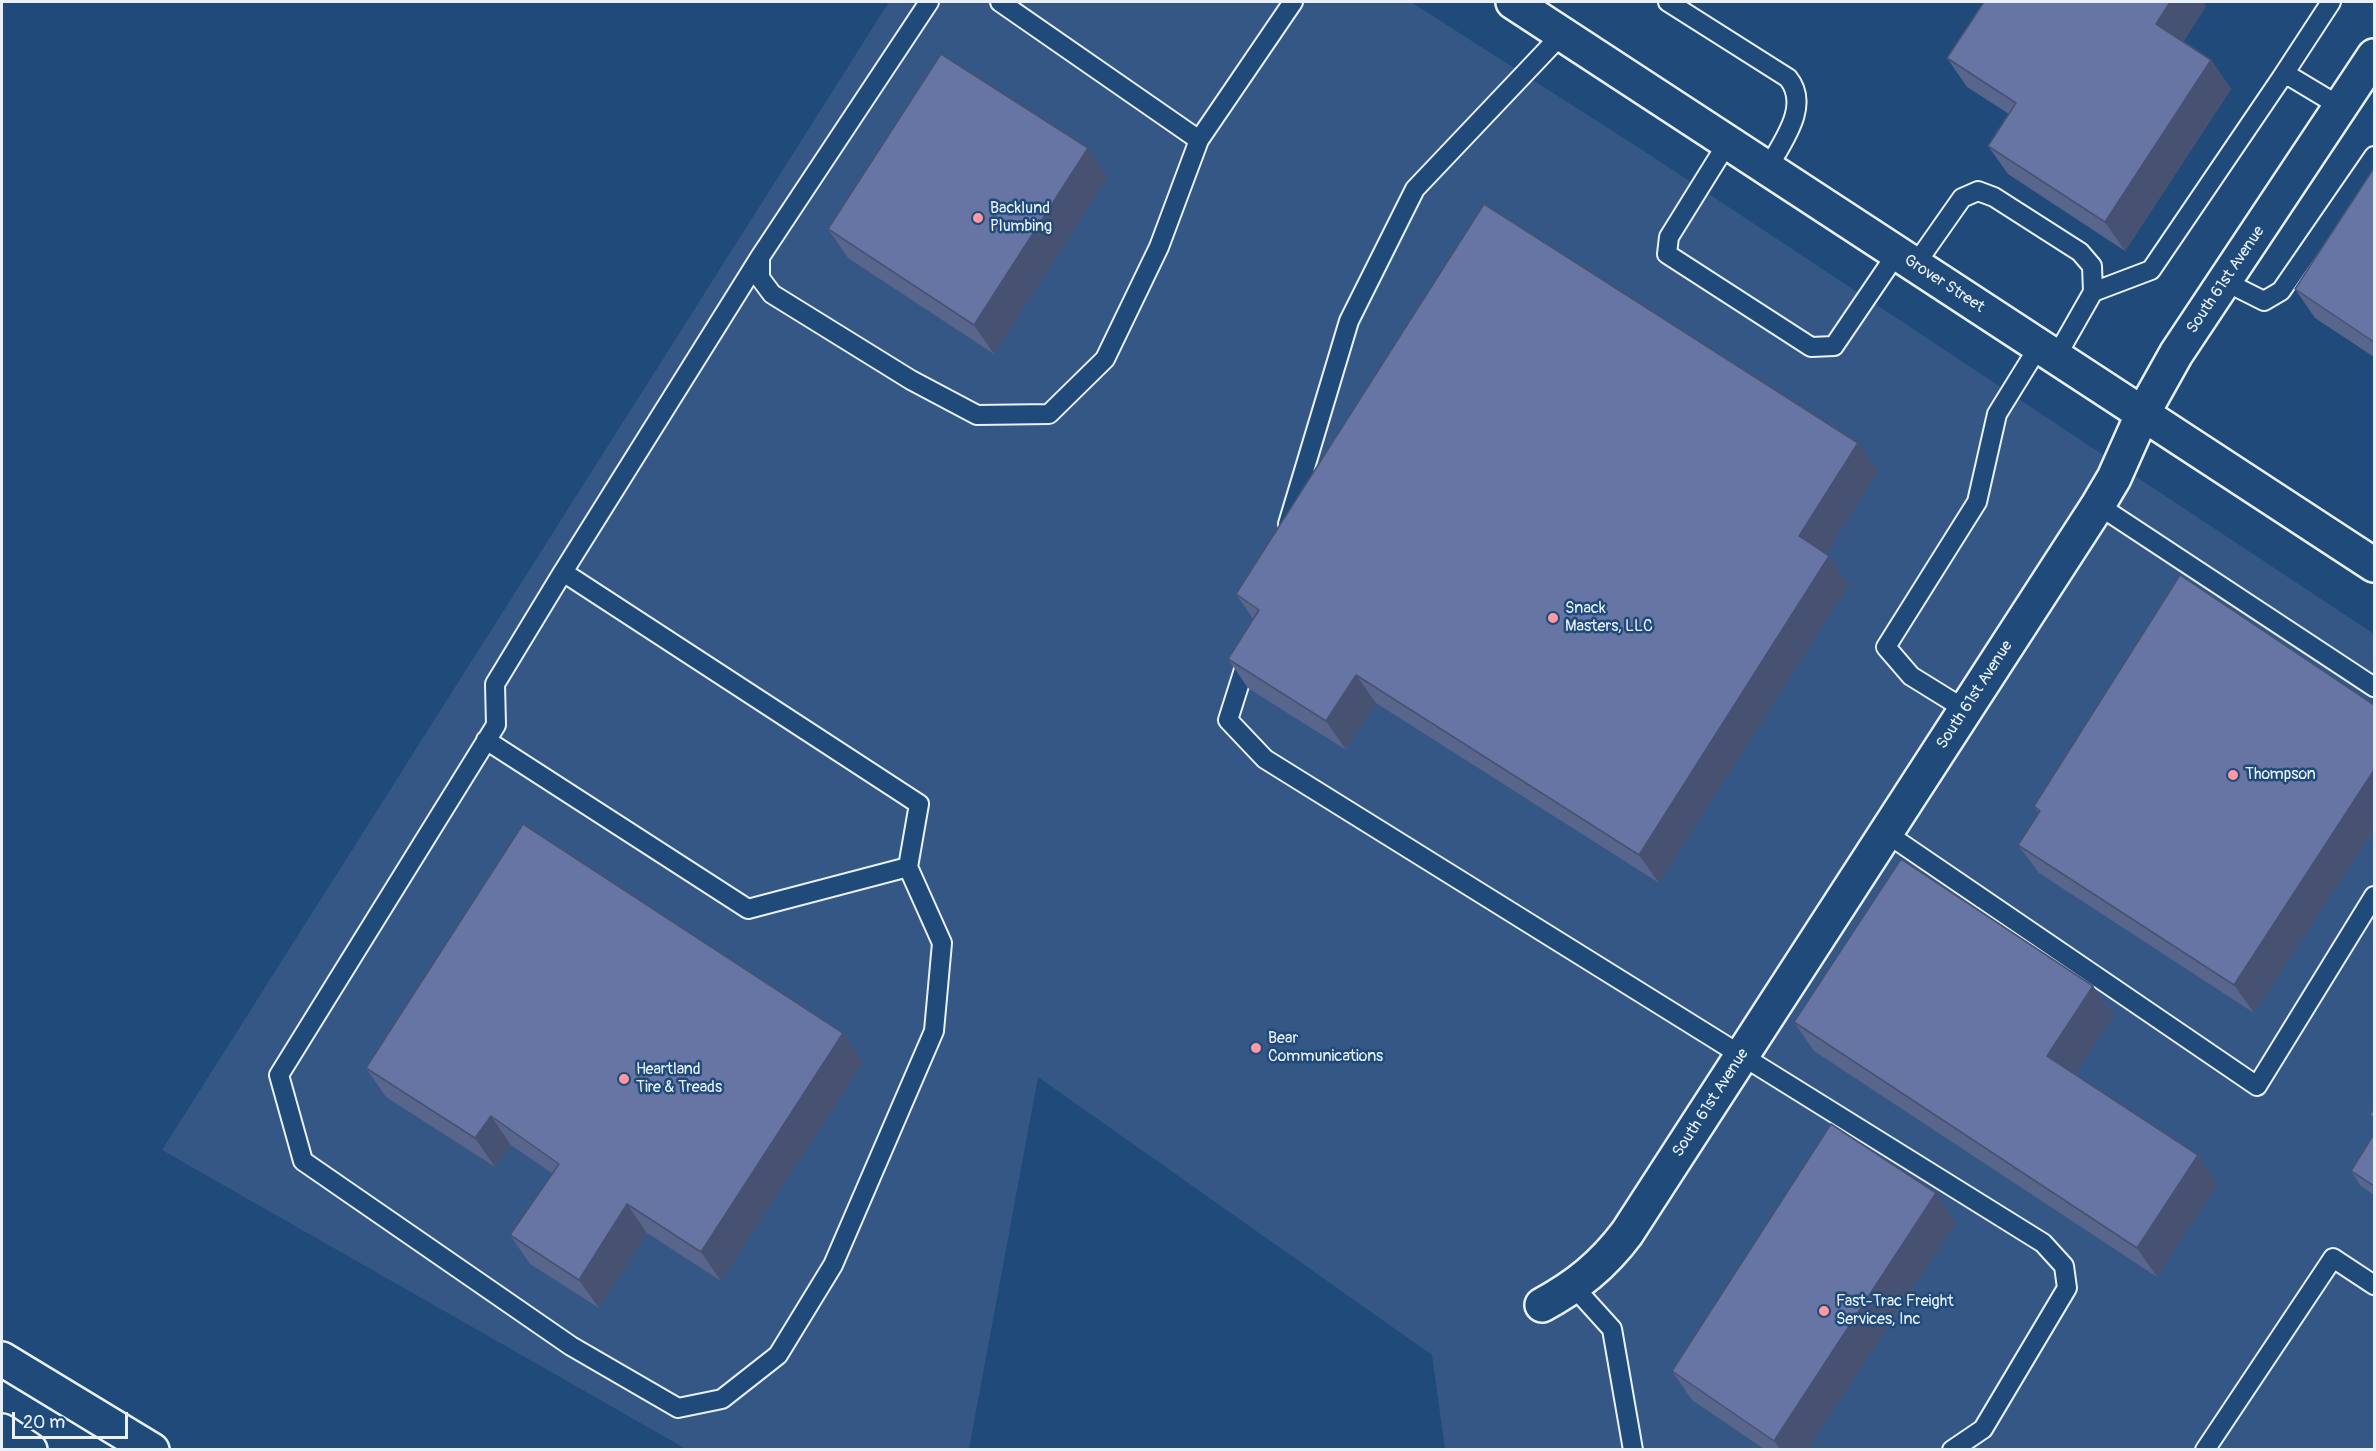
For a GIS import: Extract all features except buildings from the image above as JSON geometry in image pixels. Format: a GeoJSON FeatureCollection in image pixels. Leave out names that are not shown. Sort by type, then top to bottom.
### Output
{"type":"FeatureCollection","features":[{"type":"Feature","properties":{"kind":"main road","name":"Grover Street"},"geometry":{"type":"LineString","coordinates":[[1513,2],[2374,565]]}},
{"type":"Feature","properties":{"kind":"main road","name":"South 61st Avenue"},"geometry":{"type":"LineString","coordinates":[[1542,1305],[1575,1287],[1609,1257],[1627,1233],[2098,505],[2114,478],[2143,413],[2176,354],[2374,56]]}},
{"type":"Feature","properties":{"kind":"main road"},"geometry":{"type":"LineString","coordinates":[[2,1359],[152,1449]]}},
{"type":"Feature","properties":{"kind":"main road"},"geometry":{"type":"LineString","coordinates":[[2,1431],[30,1449]]}},
{"type":"Feature","properties":{"kind":"lane"},"geometry":{"type":"LineString","coordinates":[[563,572],[919,804],[908,867],[942,943],[934,1031],[833,1265],[778,1355],[722,1399],[678,1408],[571,1346],[303,1161],[279,1075],[496,725],[495,684],[563,572],[760,257],[929,2]]}},
{"type":"Feature","properties":{"kind":"lane"},"geometry":{"type":"LineString","coordinates":[[1000,2],[1199,140]]}},
{"type":"Feature","properties":{"kind":"lane"},"geometry":{"type":"LineString","coordinates":[[760,257],[760,278],[772,294],[911,380],[977,415],[1049,414],[1105,359],[1160,247],[1199,140],[1290,2]]}},
{"type":"Feature","properties":{"kind":"lane"},"geometry":{"type":"LineString","coordinates":[[1668,2],[1788,78],[1796,87],[1796,116],[1768,168]]}},
{"type":"Feature","properties":{"kind":"lane"},"geometry":{"type":"LineString","coordinates":[[1966,710],[1911,676],[1886,647],[1977,502],[1997,414],[2093,292],[2151,270],[2331,2]]}},
{"type":"Feature","properties":{"kind":"lane"},"geometry":{"type":"LineString","coordinates":[[1284,538],[1349,321],[1415,189],[1563,33]]}},
{"type":"Feature","properties":{"kind":"lane"},"geometry":{"type":"LineString","coordinates":[[2282,77],[2291,77],[2341,107]]}},
{"type":"Feature","properties":{"kind":"lane"},"geometry":{"type":"LineString","coordinates":[[1728,142],[1669,237],[1667,254],[1811,347],[1834,346],[1906,259],[1962,198],[1978,191],[1994,197],[2080,252],[2092,266],[2093,292]]}},
{"type":"Feature","properties":{"kind":"lane"},"geometry":{"type":"LineString","coordinates":[[2224,281],[2264,301],[2281,291],[2374,156]]}},
{"type":"Feature","properties":{"kind":"lane"},"geometry":{"type":"LineString","coordinates":[[2098,505],[2374,687]]}},
{"type":"Feature","properties":{"kind":"lane"},"geometry":{"type":"LineString","coordinates":[[1252,640],[1228,720],[1264,759],[2043,1243],[2064,1266],[2067,1288],[1983,1429],[1953,1449]]}},
{"type":"Feature","properties":{"kind":"lane"},"geometry":{"type":"LineString","coordinates":[[486,740],[748,909],[908,867]]}},
{"type":"Feature","properties":{"kind":"lane"},"geometry":{"type":"LineString","coordinates":[[1886,833],[2256,1086],[2374,896]]}},
{"type":"Feature","properties":{"kind":"lane"},"geometry":{"type":"LineString","coordinates":[[2205,1449],[2333,1258],[2374,1285]]}},
{"type":"Feature","properties":{"kind":"lane"},"geometry":{"type":"LineString","coordinates":[[1575,1287],[1612,1329],[1633,1449]]}},
{"type":"Feature","properties":{"kind":"shaded area"},"geometry":{"type":"Polygon","coordinates":[[[889,2],[1411,2],[1650,155],[2374,634],[2374,1449],[1445,1449],[1432,1355],[1038,1077],[969,1449],[686,1449],[162,1150],[889,2]]]}},
{"type":"Feature","properties":{"kind":"place","name":"Backlund Plumbing"},"geometry":{"type":"Point","coordinates":[978,218]}},
{"type":"Feature","properties":{"kind":"place","name":"Snack Masters, LLC"},"geometry":{"type":"Point","coordinates":[1553,618]}},
{"type":"Feature","properties":{"kind":"place","name":"Thompson"},"geometry":{"type":"Point","coordinates":[2233,775]}},
{"type":"Feature","properties":{"kind":"place","name":"Bear Communications"},"geometry":{"type":"Point","coordinates":[1256,1048]}},
{"type":"Feature","properties":{"kind":"place","name":"Heartland Tire & Treads"},"geometry":{"type":"Point","coordinates":[624,1079]}},
{"type":"Feature","properties":{"kind":"place","name":"Fast-Trac Freight Services, Inc"},"geometry":{"type":"Point","coordinates":[1824,1311]}}]}
